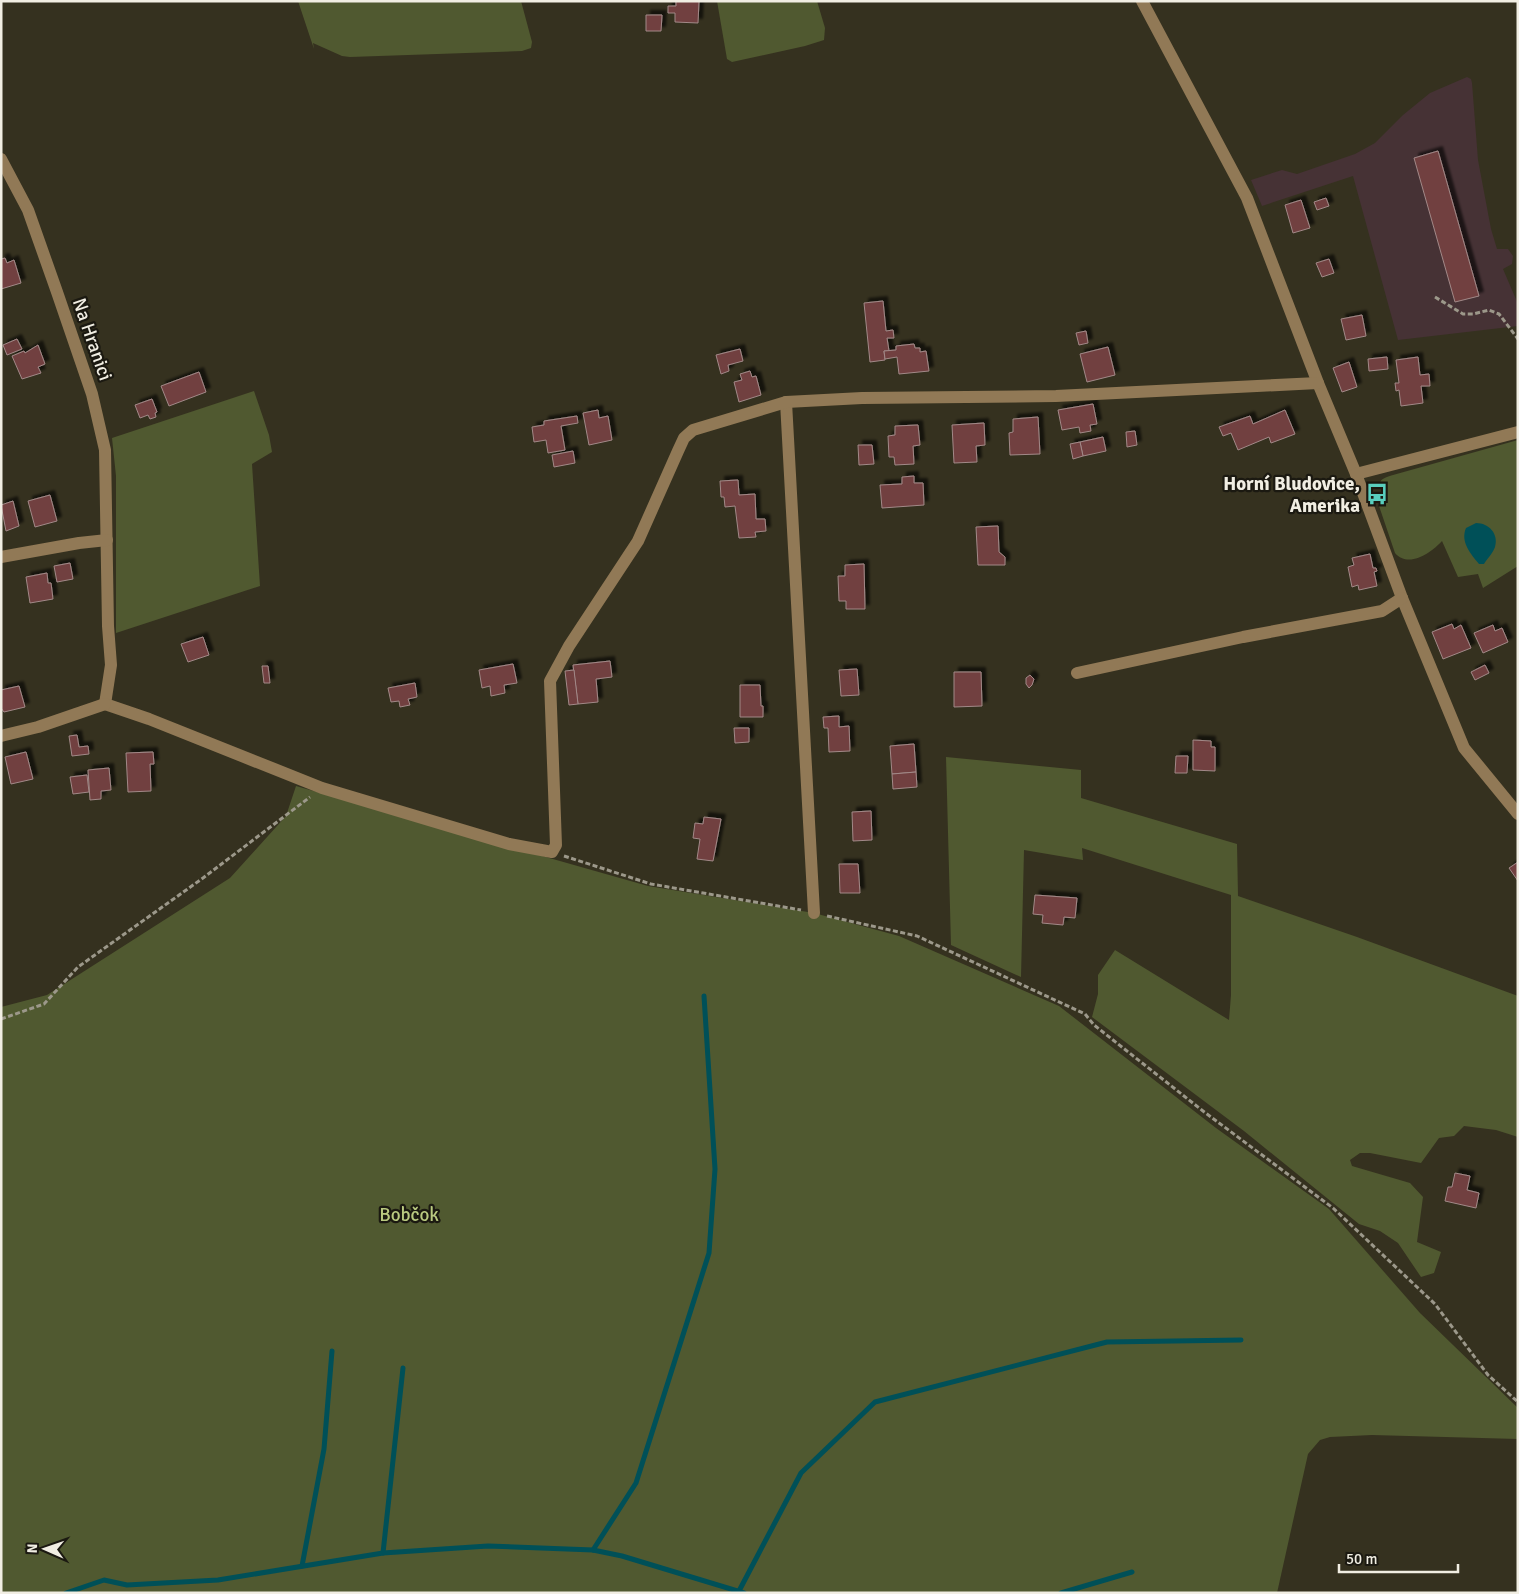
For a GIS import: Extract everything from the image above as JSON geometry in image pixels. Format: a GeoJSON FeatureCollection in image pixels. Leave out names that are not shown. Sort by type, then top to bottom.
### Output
{"type":"FeatureCollection","features":[{"type":"Feature","properties":{"kind":"street"},"geometry":{"type":"LineString","coordinates":[[1142,1],[1246,198],[1318,383],[1356,474],[1402,598],[1464,748],[1518,814]]}},
{"type":"Feature","properties":{"kind":"street","name":"Na Hranici"},"geometry":{"type":"LineString","coordinates":[[1,159],[28,210],[92,394],[105,450],[108,626],[111,665],[105,704]]}},
{"type":"Feature","properties":{"kind":"street"},"geometry":{"type":"LineString","coordinates":[[1,736],[38,727],[105,704],[149,719],[322,788],[509,844],[552,852],[556,845],[550,681],[569,646],[638,542],[684,438],[693,430],[786,402],[862,398],[1056,396],[1318,383]]}},
{"type":"Feature","properties":{"kind":"street"},"geometry":{"type":"LineString","coordinates":[[786,402],[814,913]]}},
{"type":"Feature","properties":{"kind":"street"},"geometry":{"type":"LineString","coordinates":[[1356,474],[1518,432]]}},
{"type":"Feature","properties":{"kind":"street"},"geometry":{"type":"LineString","coordinates":[[1,557],[107,540]]}},
{"type":"Feature","properties":{"kind":"street"},"geometry":{"type":"LineString","coordinates":[[1077,673],[1225,641],[1382,611],[1402,598]]}},
{"type":"Feature","properties":{"kind":"path"},"geometry":{"type":"LineString","coordinates":[[1435,297],[1463,314],[1473,314],[1489,310],[1499,314],[1518,339]]}},
{"type":"Feature","properties":{"kind":"path"},"geometry":{"type":"LineString","coordinates":[[1,1019],[44,1004],[78,967],[203,878],[322,788]]}},
{"type":"Feature","properties":{"kind":"path"},"geometry":{"type":"LineString","coordinates":[[552,852],[651,884],[814,913],[917,936],[1085,1014],[1094,1025],[1203,1111],[1333,1208],[1434,1304],[1488,1375],[1518,1402]]}},
{"type":"Feature","properties":{"kind":"shaded area"},"geometry":{"type":"Polygon","coordinates":[[[1467,77],[1471,79],[1472,83],[1478,160],[1491,229],[1497,249],[1508,249],[1513,256],[1512,264],[1503,269],[1518,304],[1518,326],[1398,340],[1353,176],[1262,206],[1251,180],[1282,170],[1297,174],[1355,154],[1375,143],[1403,115],[1430,93],[1467,77]]]}},
{"type":"Feature","properties":{"kind":"green space"},"geometry":{"type":"Polygon","coordinates":[[[298,1],[521,1],[532,42],[531,48],[522,51],[342,56],[313,43],[314,49],[298,1]]]}},
{"type":"Feature","properties":{"kind":"green space"},"geometry":{"type":"Polygon","coordinates":[[[717,1],[817,1],[825,28],[824,40],[732,62],[727,59],[717,1]]]}},
{"type":"Feature","properties":{"kind":"green space"},"geometry":{"type":"Polygon","coordinates":[[[254,391],[269,435],[272,452],[252,464],[260,586],[116,633],[116,476],[112,438],[254,391]]]}},
{"type":"Feature","properties":{"kind":"green space"},"geometry":{"type":"Polygon","coordinates":[[[1518,440],[1518,566],[1483,588],[1478,574],[1458,577],[1442,541],[1426,554],[1413,559],[1401,558],[1395,553],[1378,503],[1384,496],[1380,482],[1384,478],[1518,440]]]}},
{"type":"Feature","properties":{"kind":"green space"},"geometry":{"type":"Polygon","coordinates":[[[946,757],[1081,770],[1081,798],[1237,844],[1238,896],[1518,996],[1518,1137],[1496,1130],[1464,1126],[1454,1136],[1439,1138],[1421,1163],[1370,1153],[1360,1153],[1350,1160],[1352,1166],[1410,1183],[1423,1197],[1417,1242],[1441,1252],[1434,1273],[1421,1277],[1398,1243],[1380,1231],[1359,1224],[1244,1131],[1092,1017],[1098,994],[1098,975],[1115,950],[1229,1020],[1231,995],[1231,895],[1082,848],[1083,860],[1024,850],[1021,977],[951,945],[946,757]]]}},
{"type":"Feature","properties":{"kind":"green space","name":"Bobčok"},"geometry":{"type":"Polygon","coordinates":[[[296,786],[648,886],[814,913],[899,936],[1059,1006],[1216,1128],[1329,1209],[1420,1313],[1518,1408],[1518,1439],[1372,1435],[1330,1437],[1320,1440],[1308,1454],[1277,1593],[1,1593],[1,1007],[47,995],[230,878],[286,816],[296,786]]]}},
{"type":"Feature","properties":{"kind":"water"},"geometry":{"type":"Polygon","coordinates":[[[1476,523],[1489,527],[1496,538],[1494,549],[1484,564],[1479,564],[1467,548],[1464,538],[1466,528],[1476,523]]]}},
{"type":"Feature","properties":{"kind":"building"},"geometry":{"type":"Polygon","coordinates":[[[676,1],[699,1],[698,23],[675,22],[675,13],[668,13],[668,6],[676,6],[676,1]]]}},
{"type":"Feature","properties":{"kind":"building"},"geometry":{"type":"Polygon","coordinates":[[[646,15],[662,15],[661,31],[646,31],[646,15]]]}},
{"type":"Feature","properties":{"kind":"building"},"geometry":{"type":"Polygon","coordinates":[[[1438,151],[1479,296],[1455,302],[1414,158],[1438,151]]]}},
{"type":"Feature","properties":{"kind":"building"},"geometry":{"type":"Polygon","coordinates":[[[1326,198],[1329,206],[1317,210],[1314,202],[1326,198]]]}},
{"type":"Feature","properties":{"kind":"building"},"geometry":{"type":"Polygon","coordinates":[[[1301,200],[1310,228],[1293,233],[1285,205],[1301,200]]]}},
{"type":"Feature","properties":{"kind":"building"},"geometry":{"type":"Polygon","coordinates":[[[5,258],[7,263],[14,260],[21,283],[1,289],[1,259],[5,258]]]}},
{"type":"Feature","properties":{"kind":"building"},"geometry":{"type":"Polygon","coordinates":[[[1329,259],[1334,273],[1322,277],[1316,263],[1329,259]]]}},
{"type":"Feature","properties":{"kind":"building"},"geometry":{"type":"Polygon","coordinates":[[[883,301],[886,331],[893,330],[894,338],[887,338],[889,351],[884,351],[885,360],[870,362],[864,303],[883,301]]]}},
{"type":"Feature","properties":{"kind":"building"},"geometry":{"type":"Polygon","coordinates":[[[1362,315],[1366,336],[1346,340],[1341,319],[1362,315]]]}},
{"type":"Feature","properties":{"kind":"building"},"geometry":{"type":"Polygon","coordinates":[[[1086,331],[1088,343],[1079,345],[1076,333],[1086,331]]]}},
{"type":"Feature","properties":{"kind":"building"},"geometry":{"type":"Polygon","coordinates":[[[17,339],[22,349],[7,355],[3,345],[17,339]]]}},
{"type":"Feature","properties":{"kind":"building"},"geometry":{"type":"Polygon","coordinates":[[[914,344],[915,348],[920,348],[920,352],[926,351],[929,371],[899,374],[897,357],[885,359],[884,351],[896,350],[896,346],[914,344]]]}},
{"type":"Feature","properties":{"kind":"building"},"geometry":{"type":"Polygon","coordinates":[[[38,345],[45,364],[38,367],[41,373],[22,379],[12,356],[24,351],[25,353],[38,345]]]}},
{"type":"Feature","properties":{"kind":"building"},"geometry":{"type":"Polygon","coordinates":[[[1108,347],[1115,375],[1087,382],[1080,354],[1108,347]]]}},
{"type":"Feature","properties":{"kind":"building"},"geometry":{"type":"Polygon","coordinates":[[[740,349],[743,361],[728,365],[729,371],[721,374],[716,355],[740,349]]]}},
{"type":"Feature","properties":{"kind":"building"},"geometry":{"type":"Polygon","coordinates":[[[1387,357],[1388,369],[1369,371],[1368,359],[1387,357]]]}},
{"type":"Feature","properties":{"kind":"building"},"geometry":{"type":"Polygon","coordinates":[[[1418,357],[1420,375],[1429,374],[1430,386],[1421,386],[1423,403],[1401,406],[1399,390],[1396,391],[1395,383],[1399,383],[1396,360],[1418,357]]]}},
{"type":"Feature","properties":{"kind":"building"},"geometry":{"type":"Polygon","coordinates":[[[1349,362],[1357,387],[1342,392],[1333,368],[1349,362]]]}},
{"type":"Feature","properties":{"kind":"building"},"geometry":{"type":"Polygon","coordinates":[[[750,371],[752,377],[756,376],[761,395],[739,402],[734,382],[742,380],[740,374],[750,371]]]}},
{"type":"Feature","properties":{"kind":"building"},"geometry":{"type":"Polygon","coordinates":[[[199,372],[206,392],[169,406],[161,386],[199,372]]]}},
{"type":"Feature","properties":{"kind":"building"},"geometry":{"type":"Polygon","coordinates":[[[152,399],[157,412],[155,413],[156,417],[150,419],[148,415],[140,418],[135,405],[152,399]]]}},
{"type":"Feature","properties":{"kind":"building"},"geometry":{"type":"Polygon","coordinates":[[[1093,404],[1097,424],[1090,425],[1091,431],[1080,433],[1079,427],[1062,430],[1058,410],[1093,404]]]}},
{"type":"Feature","properties":{"kind":"building"},"geometry":{"type":"Polygon","coordinates":[[[598,410],[599,418],[608,416],[612,440],[589,445],[583,413],[598,410]]]}},
{"type":"Feature","properties":{"kind":"building"},"geometry":{"type":"Polygon","coordinates":[[[1285,410],[1295,434],[1271,443],[1269,437],[1238,450],[1231,433],[1223,436],[1219,427],[1250,416],[1253,424],[1285,410]]]}},
{"type":"Feature","properties":{"kind":"building"},"geometry":{"type":"Polygon","coordinates":[[[577,416],[578,423],[561,426],[565,450],[548,453],[546,440],[534,442],[532,427],[544,425],[544,421],[577,416]]]}},
{"type":"Feature","properties":{"kind":"building"},"geometry":{"type":"Polygon","coordinates":[[[1038,417],[1040,454],[1010,455],[1009,433],[1013,432],[1013,419],[1038,417]]]}},
{"type":"Feature","properties":{"kind":"building"},"geometry":{"type":"Polygon","coordinates":[[[984,423],[985,445],[976,446],[977,462],[954,463],[952,425],[984,423]]]}},
{"type":"Feature","properties":{"kind":"building"},"geometry":{"type":"Polygon","coordinates":[[[918,425],[920,445],[913,446],[914,464],[895,465],[894,457],[889,457],[888,436],[895,435],[895,426],[918,425]]]}},
{"type":"Feature","properties":{"kind":"building"},"geometry":{"type":"Polygon","coordinates":[[[1135,431],[1137,445],[1127,447],[1126,432],[1135,431]]]}},
{"type":"Feature","properties":{"kind":"building"},"geometry":{"type":"Polygon","coordinates":[[[1103,437],[1106,451],[1083,456],[1080,442],[1103,437]]]}},
{"type":"Feature","properties":{"kind":"building"},"geometry":{"type":"Polygon","coordinates":[[[1080,442],[1083,456],[1073,459],[1070,444],[1080,442]]]}},
{"type":"Feature","properties":{"kind":"building"},"geometry":{"type":"Polygon","coordinates":[[[858,445],[872,445],[874,464],[859,465],[858,445]]]}},
{"type":"Feature","properties":{"kind":"building"},"geometry":{"type":"Polygon","coordinates":[[[573,451],[575,463],[554,467],[552,455],[573,451]]]}},
{"type":"Feature","properties":{"kind":"building"},"geometry":{"type":"Polygon","coordinates":[[[914,476],[914,483],[923,483],[924,505],[882,508],[880,485],[902,484],[902,477],[914,476]]]}},
{"type":"Feature","properties":{"kind":"building"},"geometry":{"type":"Polygon","coordinates":[[[738,480],[739,495],[755,494],[756,519],[765,519],[766,531],[755,532],[756,537],[739,538],[735,506],[725,507],[724,497],[721,497],[720,481],[738,480]]]}},
{"type":"Feature","properties":{"kind":"building"},"geometry":{"type":"Polygon","coordinates":[[[50,495],[57,521],[35,527],[28,501],[50,495]]]}},
{"type":"Feature","properties":{"kind":"building"},"geometry":{"type":"Polygon","coordinates":[[[13,501],[19,526],[6,531],[1,505],[13,501]]]}},
{"type":"Feature","properties":{"kind":"building"},"geometry":{"type":"Polygon","coordinates":[[[998,526],[999,552],[1005,557],[1005,565],[978,565],[976,527],[998,526]]]}},
{"type":"Feature","properties":{"kind":"building"},"geometry":{"type":"Polygon","coordinates":[[[1370,554],[1373,568],[1376,568],[1377,571],[1374,572],[1377,586],[1359,590],[1358,585],[1352,587],[1348,567],[1354,565],[1352,558],[1370,554]]]}},
{"type":"Feature","properties":{"kind":"building"},"geometry":{"type":"Polygon","coordinates":[[[70,563],[73,579],[57,582],[54,566],[70,563]]]}},
{"type":"Feature","properties":{"kind":"building"},"geometry":{"type":"Polygon","coordinates":[[[864,564],[865,609],[846,609],[846,601],[839,601],[838,576],[845,576],[845,565],[864,564]]]}},
{"type":"Feature","properties":{"kind":"building"},"geometry":{"type":"Polygon","coordinates":[[[47,573],[48,583],[51,583],[53,599],[30,603],[26,577],[47,573]]]}},
{"type":"Feature","properties":{"kind":"building"},"geometry":{"type":"Polygon","coordinates":[[[1452,624],[1454,629],[1461,625],[1471,648],[1443,659],[1432,632],[1452,624]]]}},
{"type":"Feature","properties":{"kind":"building"},"geometry":{"type":"Polygon","coordinates":[[[1493,625],[1495,631],[1502,628],[1508,642],[1483,653],[1474,633],[1493,625]]]}},
{"type":"Feature","properties":{"kind":"building"},"geometry":{"type":"Polygon","coordinates":[[[203,637],[209,655],[188,662],[181,644],[203,637]]]}},
{"type":"Feature","properties":{"kind":"building"},"geometry":{"type":"Polygon","coordinates":[[[610,661],[612,677],[596,679],[598,702],[578,704],[573,665],[610,661]]]}},
{"type":"Feature","properties":{"kind":"building"},"geometry":{"type":"Polygon","coordinates":[[[513,664],[517,683],[504,685],[505,693],[491,696],[490,686],[482,688],[479,670],[513,664]]]}},
{"type":"Feature","properties":{"kind":"building"},"geometry":{"type":"Polygon","coordinates":[[[1485,665],[1489,673],[1475,680],[1471,672],[1485,665]]]}},
{"type":"Feature","properties":{"kind":"building"},"geometry":{"type":"Polygon","coordinates":[[[262,666],[268,666],[270,683],[264,683],[262,666]]]}},
{"type":"Feature","properties":{"kind":"building"},"geometry":{"type":"Polygon","coordinates":[[[857,669],[859,695],[841,696],[839,670],[857,669]]]}},
{"type":"Feature","properties":{"kind":"building"},"geometry":{"type":"Polygon","coordinates":[[[574,670],[578,704],[569,705],[565,671],[574,670]]]}},
{"type":"Feature","properties":{"kind":"building"},"geometry":{"type":"Polygon","coordinates":[[[954,672],[981,672],[982,706],[954,707],[954,672]]]}},
{"type":"Feature","properties":{"kind":"building"},"geometry":{"type":"Polygon","coordinates":[[[1030,675],[1034,679],[1029,688],[1026,684],[1026,678],[1030,675]]]}},
{"type":"Feature","properties":{"kind":"building"},"geometry":{"type":"Polygon","coordinates":[[[415,683],[417,697],[408,699],[410,705],[400,707],[399,701],[391,702],[388,688],[415,683]]]}},
{"type":"Feature","properties":{"kind":"building"},"geometry":{"type":"Polygon","coordinates":[[[740,685],[760,685],[763,717],[740,717],[740,685]]]}},
{"type":"Feature","properties":{"kind":"building"},"geometry":{"type":"Polygon","coordinates":[[[19,686],[25,707],[4,712],[1,708],[1,690],[19,686]]]}},
{"type":"Feature","properties":{"kind":"building"},"geometry":{"type":"Polygon","coordinates":[[[839,716],[839,727],[849,726],[850,751],[829,752],[828,728],[824,728],[823,717],[839,716]]]}},
{"type":"Feature","properties":{"kind":"building"},"geometry":{"type":"Polygon","coordinates":[[[734,728],[749,728],[749,742],[735,743],[734,728]]]}},
{"type":"Feature","properties":{"kind":"building"},"geometry":{"type":"Polygon","coordinates":[[[77,735],[79,747],[88,746],[89,754],[72,756],[69,736],[77,735]]]}},
{"type":"Feature","properties":{"kind":"building"},"geometry":{"type":"Polygon","coordinates":[[[1193,740],[1211,741],[1211,747],[1215,747],[1215,771],[1193,770],[1193,740]]]}},
{"type":"Feature","properties":{"kind":"building"},"geometry":{"type":"Polygon","coordinates":[[[914,744],[916,772],[892,774],[890,746],[914,744]]]}},
{"type":"Feature","properties":{"kind":"building"},"geometry":{"type":"Polygon","coordinates":[[[26,752],[33,779],[11,784],[5,757],[26,752]]]}},
{"type":"Feature","properties":{"kind":"building"},"geometry":{"type":"Polygon","coordinates":[[[153,752],[154,764],[150,764],[151,791],[128,792],[126,753],[153,752]]]}},
{"type":"Feature","properties":{"kind":"building"},"geometry":{"type":"Polygon","coordinates":[[[1176,756],[1188,756],[1187,773],[1175,773],[1176,756]]]}},
{"type":"Feature","properties":{"kind":"building"},"geometry":{"type":"Polygon","coordinates":[[[109,768],[111,790],[101,791],[101,799],[90,800],[88,770],[109,768]]]}},
{"type":"Feature","properties":{"kind":"building"},"geometry":{"type":"Polygon","coordinates":[[[916,772],[917,787],[893,789],[892,774],[916,772]]]}},
{"type":"Feature","properties":{"kind":"building"},"geometry":{"type":"Polygon","coordinates":[[[87,775],[89,792],[73,794],[70,777],[87,775]]]}},
{"type":"Feature","properties":{"kind":"building"},"geometry":{"type":"Polygon","coordinates":[[[871,811],[872,840],[853,841],[852,812],[871,811]]]}},
{"type":"Feature","properties":{"kind":"building"},"geometry":{"type":"Polygon","coordinates":[[[704,817],[721,819],[713,861],[697,859],[700,839],[693,838],[695,823],[703,824],[704,817]]]}},
{"type":"Feature","properties":{"kind":"building"},"geometry":{"type":"Polygon","coordinates":[[[1518,862],[1518,881],[1509,868],[1518,862]]]}},
{"type":"Feature","properties":{"kind":"building"},"geometry":{"type":"Polygon","coordinates":[[[839,864],[858,864],[860,893],[840,893],[839,864]]]}},
{"type":"Feature","properties":{"kind":"building"},"geometry":{"type":"Polygon","coordinates":[[[1035,895],[1077,898],[1075,918],[1064,917],[1063,925],[1042,923],[1043,915],[1033,914],[1035,895]]]}},
{"type":"Feature","properties":{"kind":"building"},"geometry":{"type":"Polygon","coordinates":[[[1455,1173],[1470,1176],[1467,1190],[1479,1193],[1476,1208],[1445,1201],[1448,1187],[1452,1187],[1455,1173]]]}},
{"type":"Feature","properties":{"kind":"waterway"},"geometry":{"type":"LineString","coordinates":[[593,1550],[636,1483],[709,1253],[715,1169],[704,996]]}},
{"type":"Feature","properties":{"kind":"waterway"},"geometry":{"type":"LineString","coordinates":[[739,1591],[801,1473],[875,1402],[1107,1342],[1241,1340]]}},
{"type":"Feature","properties":{"kind":"waterway"},"geometry":{"type":"LineString","coordinates":[[302,1566],[324,1449],[332,1351]]}},
{"type":"Feature","properties":{"kind":"waterway"},"geometry":{"type":"LineString","coordinates":[[383,1553],[403,1368]]}},
{"type":"Feature","properties":{"kind":"waterway"},"geometry":{"type":"LineString","coordinates":[[66,1593],[104,1580],[127,1585],[218,1580],[383,1553],[488,1546],[593,1550],[622,1556],[744,1593]]}},
{"type":"Feature","properties":{"kind":"waterway"},"geometry":{"type":"LineString","coordinates":[[1061,1593],[1132,1572]]}},
{"type":"Feature","properties":{"kind":"place","name":"Horní Bludovice, Amerika"},"geometry":{"type":"Point","coordinates":[1377,494]}}]}
